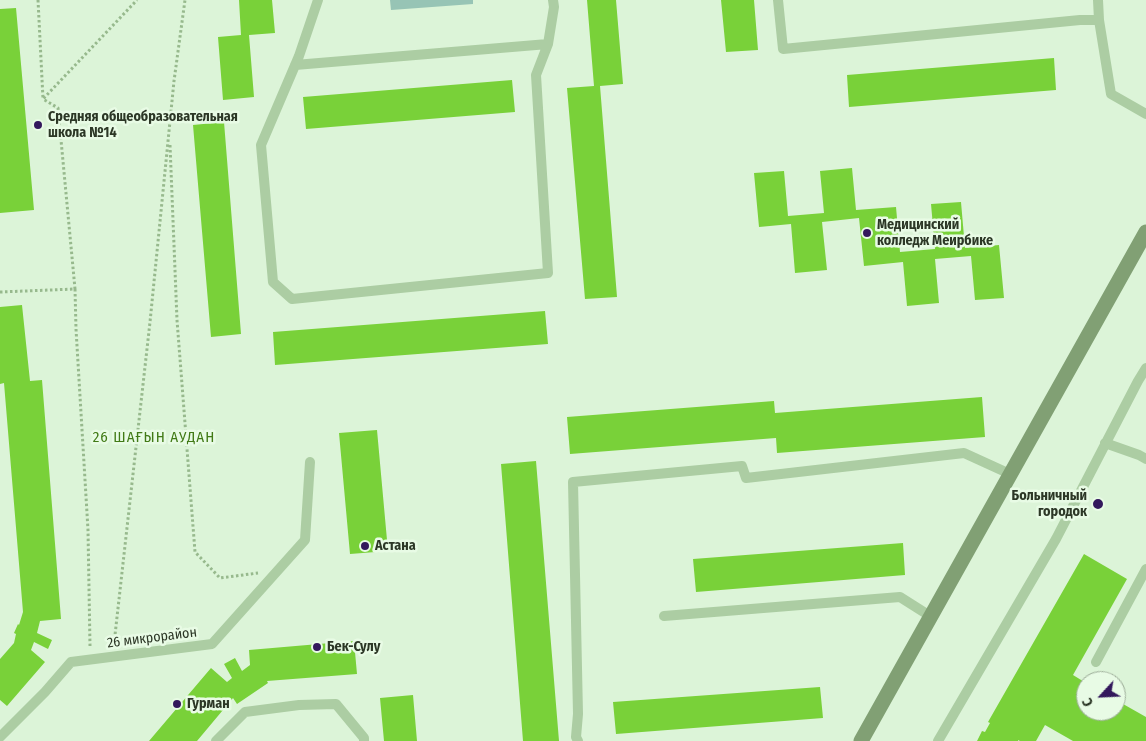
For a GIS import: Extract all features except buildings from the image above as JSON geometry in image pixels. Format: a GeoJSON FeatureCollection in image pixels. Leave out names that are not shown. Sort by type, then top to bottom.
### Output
{"type":"FeatureCollection","features":[{"type":"Feature","properties":{"kind":"street"},"geometry":{"type":"LineString","coordinates":[[861,741],[1146,232]]}},
{"type":"Feature","properties":{"kind":"lane"},"geometry":{"type":"LineString","coordinates":[[318,0],[295,65],[261,145],[273,282],[292,299],[548,273],[536,75],[548,44],[554,7],[553,0]]}},
{"type":"Feature","properties":{"kind":"lane"},"geometry":{"type":"LineString","coordinates":[[778,0],[782,49],[1080,20],[1099,20]]}},
{"type":"Feature","properties":{"kind":"lane"},"geometry":{"type":"LineString","coordinates":[[1098,0],[1099,20],[1111,94],[1146,114]]}},
{"type":"Feature","properties":{"kind":"lane"},"geometry":{"type":"LineString","coordinates":[[295,65],[548,44]]}},
{"type":"Feature","properties":{"kind":"lane"},"geometry":{"type":"LineString","coordinates":[[938,741],[1056,539],[1146,368]]}},
{"type":"Feature","properties":{"kind":"lane"},"geometry":{"type":"LineString","coordinates":[[1105,443],[1146,459]]}},
{"type":"Feature","properties":{"kind":"lane"},"geometry":{"type":"LineString","coordinates":[[578,741],[576,737],[578,714],[573,482],[742,466],[746,478],[964,453],[1010,474]]}},
{"type":"Feature","properties":{"kind":"lane","name":"26 микрорайон"},"geometry":{"type":"LineString","coordinates":[[0,737],[45,692],[71,662],[212,644],[305,540],[310,462]]}},
{"type":"Feature","properties":{"kind":"lane"},"geometry":{"type":"LineString","coordinates":[[1096,662],[1146,570]]}},
{"type":"Feature","properties":{"kind":"lane"},"geometry":{"type":"LineString","coordinates":[[664,616],[900,597],[930,616]]}},
{"type":"Feature","properties":{"kind":"lane"},"geometry":{"type":"LineString","coordinates":[[216,741],[245,712],[299,705],[336,704],[364,738],[364,741]]}},
{"type":"Feature","properties":{"kind":"path"},"geometry":{"type":"LineString","coordinates":[[38,0],[43,99]]}},
{"type":"Feature","properties":{"kind":"path"},"geometry":{"type":"LineString","coordinates":[[43,99],[136,0]]}},
{"type":"Feature","properties":{"kind":"path"},"geometry":{"type":"LineString","coordinates":[[112,657],[150,322],[174,81],[185,0]]}},
{"type":"Feature","properties":{"kind":"path"},"geometry":{"type":"LineString","coordinates":[[43,99],[58,108],[75,289],[88,530],[90,659]]}},
{"type":"Feature","properties":{"kind":"path"},"geometry":{"type":"LineString","coordinates":[[169,132],[177,320],[195,552],[220,578],[278,570]]}},
{"type":"Feature","properties":{"kind":"path"},"geometry":{"type":"LineString","coordinates":[[0,292],[75,289]]}},
{"type":"Feature","properties":{"kind":"shaded area"},"geometry":{"type":"Polygon","coordinates":[[[390,0],[473,0],[473,4],[391,10],[390,0]]]}},
{"type":"Feature","properties":{"kind":"place","name":"Cредняя общеобразовательная школа №14"},"geometry":{"type":"Point","coordinates":[38,125]}},
{"type":"Feature","properties":{"kind":"place","name":"Медицинский колледж Меирбике"},"geometry":{"type":"Point","coordinates":[867,233]}},
{"type":"Feature","properties":{"kind":"place","name":"Больничный городок"},"geometry":{"type":"Point","coordinates":[1098,504]}},
{"type":"Feature","properties":{"kind":"place","name":"Астана"},"geometry":{"type":"Point","coordinates":[365,546]}},
{"type":"Feature","properties":{"kind":"place","name":"Бек-Сулу"},"geometry":{"type":"Point","coordinates":[317,647]}},
{"type":"Feature","properties":{"kind":"place","name":"Гурман"},"geometry":{"type":"Point","coordinates":[177,704]}},
{"type":"Feature","properties":{"kind":"district","name":"26 ШАҒЫН АУДАН"},"geometry":{"type":"Point","coordinates":[154,438]}}]}
